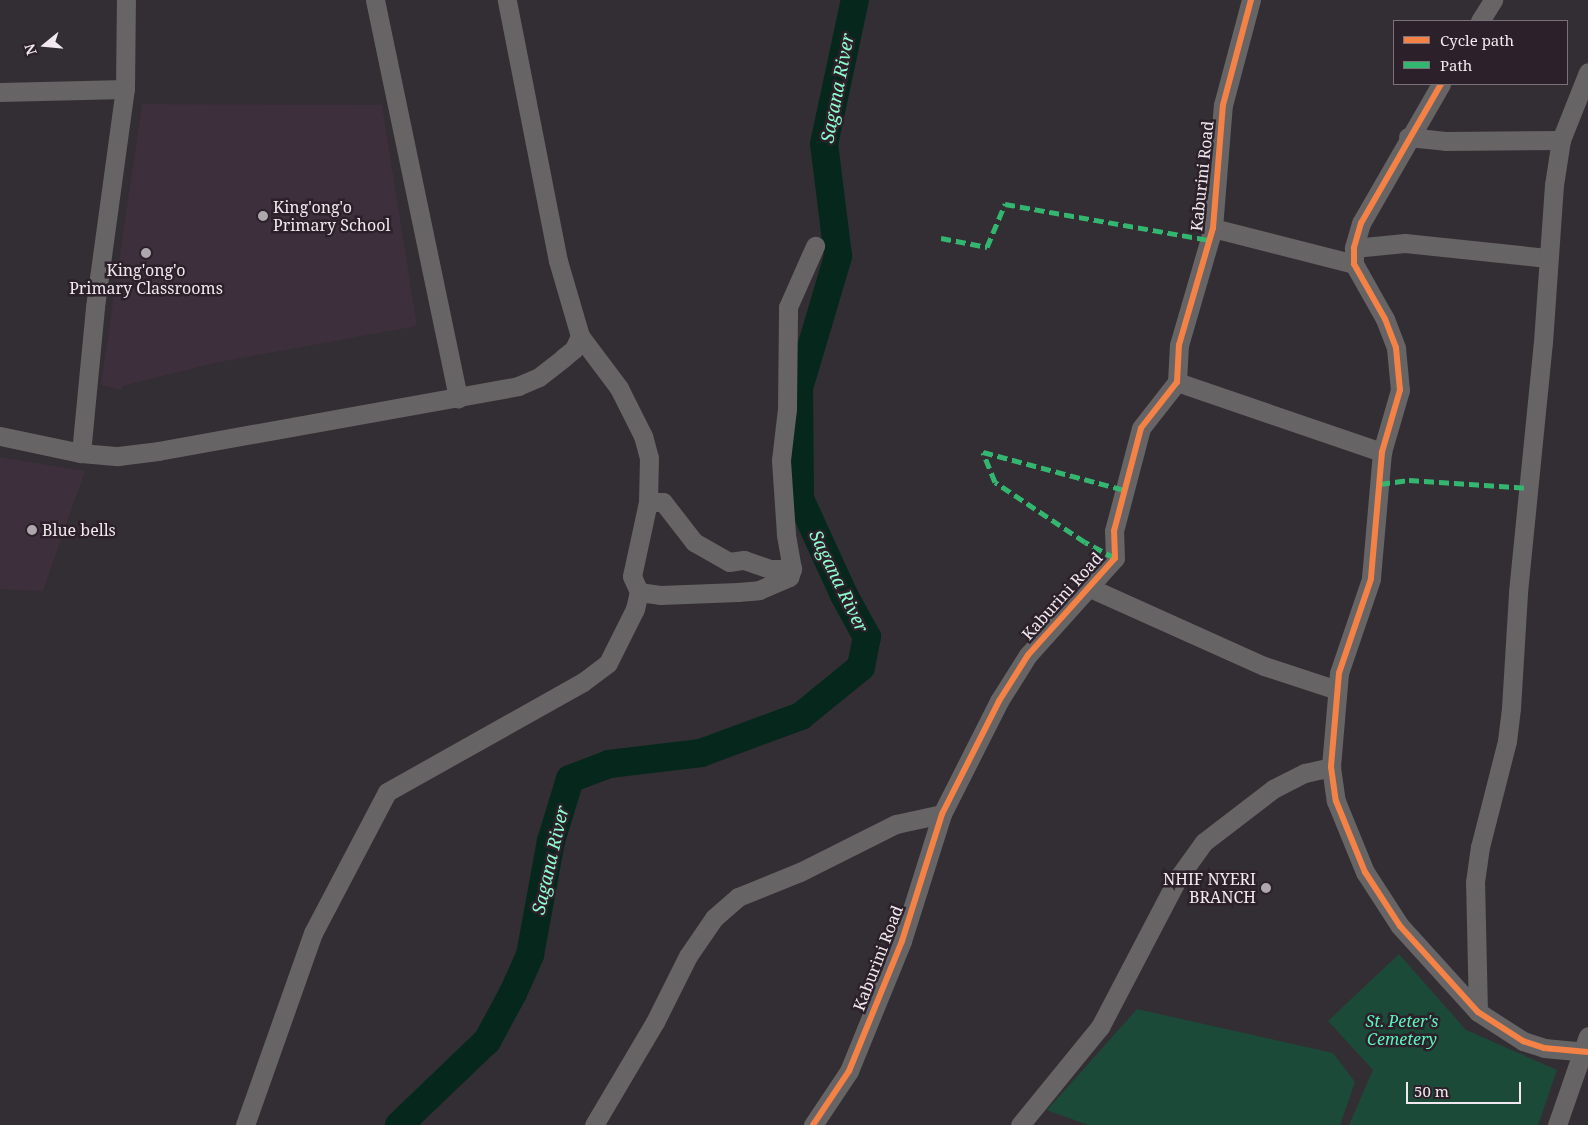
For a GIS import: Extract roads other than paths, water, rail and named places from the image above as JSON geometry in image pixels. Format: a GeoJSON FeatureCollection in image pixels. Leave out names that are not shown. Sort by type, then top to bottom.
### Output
{"type":"FeatureCollection","features":[{"type":"Feature","properties":{"kind":"street"},"geometry":{"type":"LineString","coordinates":[[81,453],[95,307],[125,89],[126,0]]}},
{"type":"Feature","properties":{"kind":"street"},"geometry":{"type":"LineString","coordinates":[[375,0],[458,398]]}},
{"type":"Feature","properties":{"kind":"street"},"geometry":{"type":"LineString","coordinates":[[245,1125],[313,933],[386,792],[508,727],[608,663],[635,609],[639,592],[632,576],[648,502],[651,477],[643,436],[619,388],[580,336],[558,261],[507,0]]}},
{"type":"Feature","properties":{"kind":"street","name":"Kaburini Road"},"geometry":{"type":"LineString","coordinates":[[813,1125],[849,1071],[902,941],[942,814],[999,701],[1028,655],[1115,558],[1114,531],[1141,428],[1177,382],[1179,345],[1213,228],[1223,105],[1252,0]]}},
{"type":"Feature","properties":{"kind":"street"},"geometry":{"type":"LineString","coordinates":[[1481,20],[1493,0]]}},
{"type":"Feature","properties":{"kind":"street"},"geometry":{"type":"LineString","coordinates":[[1478,1012],[1474,882],[1480,847],[1507,741],[1511,708],[1518,592],[1543,342],[1547,258],[1561,140],[1588,72]]}},
{"type":"Feature","properties":{"kind":"street"},"geometry":{"type":"LineString","coordinates":[[1441,85],[1408,137],[1361,223],[1354,256],[1385,319],[1396,348],[1400,390],[1382,452],[1371,579],[1338,673],[1331,768],[1336,801],[1366,872],[1400,926],[1478,1012],[1523,1042],[1544,1048],[1586,1047],[1557,1125]]}},
{"type":"Feature","properties":{"kind":"street"},"geometry":{"type":"LineString","coordinates":[[0,92],[125,89]]}},
{"type":"Feature","properties":{"kind":"street"},"geometry":{"type":"LineString","coordinates":[[1408,137],[1445,141],[1561,140]]}},
{"type":"Feature","properties":{"kind":"street"},"geometry":{"type":"LineString","coordinates":[[1213,228],[1354,256],[1404,243],[1547,258]]}},
{"type":"Feature","properties":{"kind":"street"},"geometry":{"type":"LineString","coordinates":[[639,592],[685,594],[759,590],[789,577],[792,569],[786,534],[782,460],[787,409],[788,307],[815,246]]}},
{"type":"Feature","properties":{"kind":"street"},"geometry":{"type":"LineString","coordinates":[[0,436],[81,453],[118,456],[158,451],[518,386],[540,377],[574,349],[580,336]]}},
{"type":"Feature","properties":{"kind":"street"},"geometry":{"type":"LineString","coordinates":[[1177,382],[1382,452]]}},
{"type":"Feature","properties":{"kind":"street"},"geometry":{"type":"LineString","coordinates":[[648,502],[664,502],[694,542],[730,562],[744,560],[770,569],[792,569]]}},
{"type":"Feature","properties":{"kind":"street"},"geometry":{"type":"LineString","coordinates":[[1088,588],[1264,666],[1337,690]]}},
{"type":"Feature","properties":{"kind":"street"},"geometry":{"type":"LineString","coordinates":[[1020,1125],[1075,1062],[1100,1027],[1178,878],[1204,842],[1274,789],[1305,773],[1331,768]]}},
{"type":"Feature","properties":{"kind":"street"},"geometry":{"type":"LineString","coordinates":[[594,1125],[655,1022],[688,956],[714,918],[738,897],[800,872],[896,824],[942,814]]}},
{"type":"Feature","properties":{"kind":"waterway","name":"Sagana River"},"geometry":{"type":"LineString","coordinates":[[399,1125],[487,1041],[513,993],[530,955],[551,841],[570,779],[609,764],[701,753],[801,716],[861,667],[867,637],[844,595],[800,499],[799,388],[838,256],[824,144],[855,0]]}},
{"type":"Feature","properties":{"kind":"place","name":"King'ong'o Primary School"},"geometry":{"type":"Point","coordinates":[263,216]}},
{"type":"Feature","properties":{"kind":"place","name":"King'ong'o Primary Classrooms"},"geometry":{"type":"Point","coordinates":[146,253]}},
{"type":"Feature","properties":{"kind":"place","name":"Blue bells"},"geometry":{"type":"Point","coordinates":[32,530]}},
{"type":"Feature","properties":{"kind":"place","name":"NHIF NYERI BRANCH"},"geometry":{"type":"Point","coordinates":[1266,888]}},
{"type":"Feature","properties":{"kind":"park label","name":"St. Peter's Cemetery"},"geometry":{"type":"Point","coordinates":[1402,1030]}}]}
